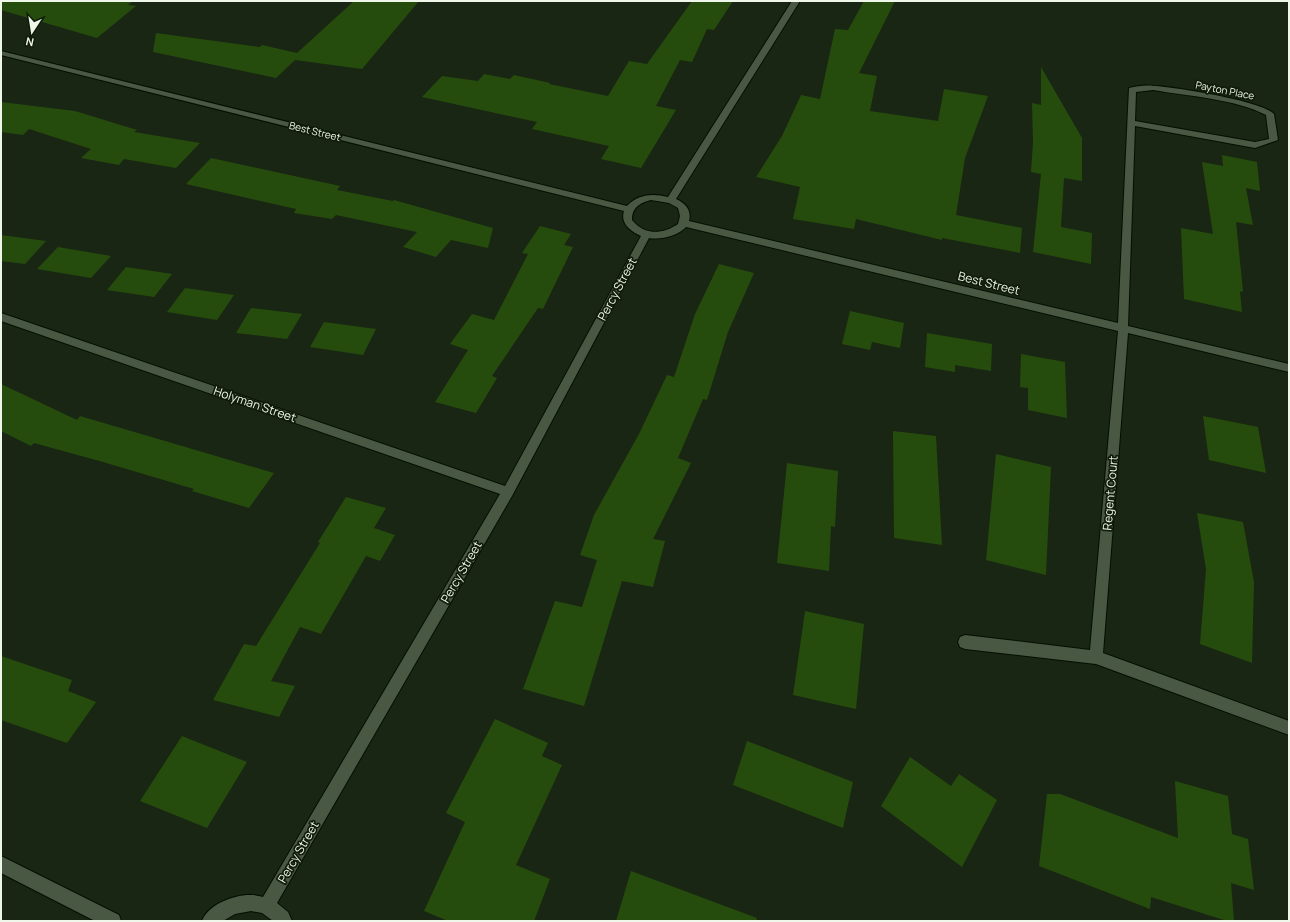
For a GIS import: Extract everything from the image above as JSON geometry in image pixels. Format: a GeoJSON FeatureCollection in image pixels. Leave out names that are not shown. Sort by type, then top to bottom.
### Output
{"type":"FeatureCollection","features":[{"type":"Feature","properties":{"kind":"street"},"geometry":{"type":"LineString","coordinates":[[670,200],[695,163],[796,1]]}},
{"type":"Feature","properties":{"kind":"street","name":"Best Street"},"geometry":{"type":"LineString","coordinates":[[1,53],[628,209]]}},
{"type":"Feature","properties":{"kind":"street","name":"Payton Place"},"geometry":{"type":"LineString","coordinates":[[1123,329],[1132,122],[1132,90],[1153,88],[1243,103],[1260,108],[1270,114],[1274,140],[1255,145],[1132,122]]}},
{"type":"Feature","properties":{"kind":"street"},"geometry":{"type":"LineString","coordinates":[[646,198],[660,198],[670,200],[678,204],[683,210],[685,216],[683,223],[676,231],[667,234],[646,235],[631,226],[626,220],[628,209],[633,204],[646,198]]}},
{"type":"Feature","properties":{"kind":"street","name":"Best Street"},"geometry":{"type":"LineString","coordinates":[[683,223],[1289,368]]}},
{"type":"Feature","properties":{"kind":"street","name":"Percy Street"},"geometry":{"type":"LineString","coordinates":[[267,905],[508,492],[646,235]]}},
{"type":"Feature","properties":{"kind":"street","name":"Holyman Street"},"geometry":{"type":"LineString","coordinates":[[1,317],[508,492]]}},
{"type":"Feature","properties":{"kind":"street","name":"Regent Court"},"geometry":{"type":"LineString","coordinates":[[1096,657],[1123,329]]}},
{"type":"Feature","properties":{"kind":"street"},"geometry":{"type":"LineString","coordinates":[[965,642],[1096,657],[1289,728]]}},
{"type":"Feature","properties":{"kind":"street"},"geometry":{"type":"LineString","coordinates":[[1,864],[113,921]]}},
{"type":"Feature","properties":{"kind":"street"},"geometry":{"type":"LineString","coordinates":[[210,921],[217,914],[235,905],[253,902],[267,905],[284,921]]}},
{"type":"Feature","properties":{"kind":"building"},"geometry":{"type":"Polygon","coordinates":[[[1,1],[133,1],[128,5],[136,6],[97,38],[1,10],[1,1]]]}},
{"type":"Feature","properties":{"kind":"building"},"geometry":{"type":"Polygon","coordinates":[[[354,1],[419,1],[362,69],[295,60],[276,78],[153,52],[156,33],[260,47],[262,45],[297,53],[354,1]]]}},
{"type":"Feature","properties":{"kind":"building"},"geometry":{"type":"Polygon","coordinates":[[[692,1],[733,1],[714,30],[707,29],[692,62],[680,60],[656,106],[676,110],[641,168],[601,159],[609,146],[532,129],[537,122],[422,97],[442,76],[478,81],[484,74],[510,79],[514,75],[608,96],[629,61],[647,64],[692,1]]]}},
{"type":"Feature","properties":{"kind":"building"},"geometry":{"type":"Polygon","coordinates":[[[864,1],[895,1],[859,73],[877,76],[870,111],[938,121],[944,89],[988,96],[965,158],[956,215],[1022,228],[1020,253],[942,238],[942,240],[856,219],[854,229],[793,219],[800,187],[756,177],[782,136],[801,95],[820,99],[835,29],[848,30],[864,1]]]}},
{"type":"Feature","properties":{"kind":"building"},"geometry":{"type":"Polygon","coordinates":[[[1041,67],[1082,138],[1082,181],[1064,178],[1061,227],[1092,233],[1091,264],[1033,252],[1041,174],[1031,172],[1033,142],[1032,103],[1041,105],[1041,67]]]}},
{"type":"Feature","properties":{"kind":"building"},"geometry":{"type":"Polygon","coordinates":[[[1,102],[75,111],[137,130],[134,132],[200,143],[176,168],[124,159],[119,165],[81,158],[91,149],[29,129],[23,135],[1,132],[1,102]]]}},
{"type":"Feature","properties":{"kind":"building"},"geometry":{"type":"Polygon","coordinates":[[[1222,155],[1257,162],[1260,191],[1246,188],[1253,225],[1236,222],[1243,291],[1240,292],[1242,312],[1184,299],[1181,228],[1213,234],[1202,162],[1223,166],[1222,155]]]}},
{"type":"Feature","properties":{"kind":"building"},"geometry":{"type":"Polygon","coordinates":[[[211,158],[340,186],[337,190],[394,200],[493,228],[488,248],[451,240],[436,257],[403,247],[417,232],[336,215],[332,219],[294,213],[296,209],[186,184],[211,158]]]}},
{"type":"Feature","properties":{"kind":"building"},"geometry":{"type":"Polygon","coordinates":[[[540,226],[571,234],[564,245],[573,247],[543,309],[538,308],[492,376],[497,378],[476,413],[435,402],[468,350],[450,344],[472,314],[494,320],[528,254],[522,253],[540,226]]]}},
{"type":"Feature","properties":{"kind":"building"},"geometry":{"type":"Polygon","coordinates":[[[1,235],[46,241],[25,264],[1,261],[1,235]]]}},
{"type":"Feature","properties":{"kind":"building"},"geometry":{"type":"Polygon","coordinates":[[[58,247],[111,256],[91,278],[37,269],[58,247]]]}},
{"type":"Feature","properties":{"kind":"building"},"geometry":{"type":"Polygon","coordinates":[[[719,264],[754,273],[728,332],[707,400],[703,399],[678,458],[691,463],[653,539],[665,541],[653,587],[622,581],[584,706],[523,689],[555,601],[582,607],[597,560],[580,555],[594,515],[639,434],[667,375],[674,377],[695,314],[719,264]]]}},
{"type":"Feature","properties":{"kind":"building"},"geometry":{"type":"Polygon","coordinates":[[[126,267],[172,274],[154,297],[107,290],[126,267]]]}},
{"type":"Feature","properties":{"kind":"building"},"geometry":{"type":"Polygon","coordinates":[[[185,288],[234,295],[217,320],[167,312],[185,288]]]}},
{"type":"Feature","properties":{"kind":"building"},"geometry":{"type":"Polygon","coordinates":[[[251,308],[302,314],[287,339],[236,333],[251,308]]]}},
{"type":"Feature","properties":{"kind":"building"},"geometry":{"type":"Polygon","coordinates":[[[850,311],[904,323],[900,348],[872,342],[870,350],[842,344],[850,311]]]}},
{"type":"Feature","properties":{"kind":"building"},"geometry":{"type":"Polygon","coordinates":[[[324,322],[376,329],[363,355],[310,347],[324,322]]]}},
{"type":"Feature","properties":{"kind":"building"},"geometry":{"type":"Polygon","coordinates":[[[927,333],[992,344],[991,371],[955,365],[955,372],[925,367],[927,333]]]}},
{"type":"Feature","properties":{"kind":"building"},"geometry":{"type":"Polygon","coordinates":[[[1021,354],[1065,362],[1067,418],[1028,410],[1028,388],[1020,387],[1021,354]]]}},
{"type":"Feature","properties":{"kind":"building"},"geometry":{"type":"Polygon","coordinates":[[[1,384],[77,420],[80,416],[274,473],[249,508],[192,491],[194,489],[103,462],[34,443],[31,446],[1,431],[1,384]]]}},
{"type":"Feature","properties":{"kind":"building"},"geometry":{"type":"Polygon","coordinates":[[[1203,416],[1258,427],[1266,473],[1209,460],[1203,416]]]}},
{"type":"Feature","properties":{"kind":"building"},"geometry":{"type":"Polygon","coordinates":[[[893,431],[936,436],[942,545],[894,538],[893,431]]]}},
{"type":"Feature","properties":{"kind":"building"},"geometry":{"type":"Polygon","coordinates":[[[996,454],[1051,467],[1046,575],[986,560],[996,454]]]}},
{"type":"Feature","properties":{"kind":"building"},"geometry":{"type":"Polygon","coordinates":[[[787,463],[838,471],[835,527],[831,526],[829,571],[777,563],[787,463]]]}},
{"type":"Feature","properties":{"kind":"building"},"geometry":{"type":"Polygon","coordinates":[[[346,497],[386,508],[374,528],[395,535],[380,561],[366,556],[321,634],[300,627],[271,681],[295,686],[279,717],[213,700],[244,644],[256,646],[320,543],[318,542],[346,497]]]}},
{"type":"Feature","properties":{"kind":"building"},"geometry":{"type":"Polygon","coordinates":[[[1197,513],[1243,522],[1254,582],[1252,663],[1200,644],[1206,569],[1197,513]]]}},
{"type":"Feature","properties":{"kind":"building"},"geometry":{"type":"Polygon","coordinates":[[[805,611],[864,624],[856,709],[793,695],[805,611]]]}},
{"type":"Feature","properties":{"kind":"building"},"geometry":{"type":"Polygon","coordinates":[[[1,656],[72,680],[68,691],[96,702],[67,743],[1,720],[1,656]]]}},
{"type":"Feature","properties":{"kind":"building"},"geometry":{"type":"Polygon","coordinates":[[[495,719],[548,743],[542,756],[562,765],[516,865],[550,879],[534,921],[448,921],[424,911],[465,822],[446,813],[495,719]]]}},
{"type":"Feature","properties":{"kind":"building"},"geometry":{"type":"Polygon","coordinates":[[[182,736],[247,762],[207,828],[140,801],[182,736]]]}},
{"type":"Feature","properties":{"kind":"building"},"geometry":{"type":"Polygon","coordinates":[[[747,741],[853,782],[843,828],[733,785],[747,741]]]}},
{"type":"Feature","properties":{"kind":"building"},"geometry":{"type":"Polygon","coordinates":[[[910,757],[951,786],[959,774],[997,800],[962,867],[881,806],[910,757]]]}},
{"type":"Feature","properties":{"kind":"building"},"geometry":{"type":"Polygon","coordinates":[[[1175,781],[1228,796],[1232,834],[1248,839],[1254,890],[1231,883],[1234,921],[1227,921],[1151,897],[1150,909],[1039,866],[1047,794],[1060,794],[1178,838],[1175,781]]]}},
{"type":"Feature","properties":{"kind":"building"},"geometry":{"type":"Polygon","coordinates":[[[631,871],[757,918],[756,921],[616,921],[631,871]]]}}]}
